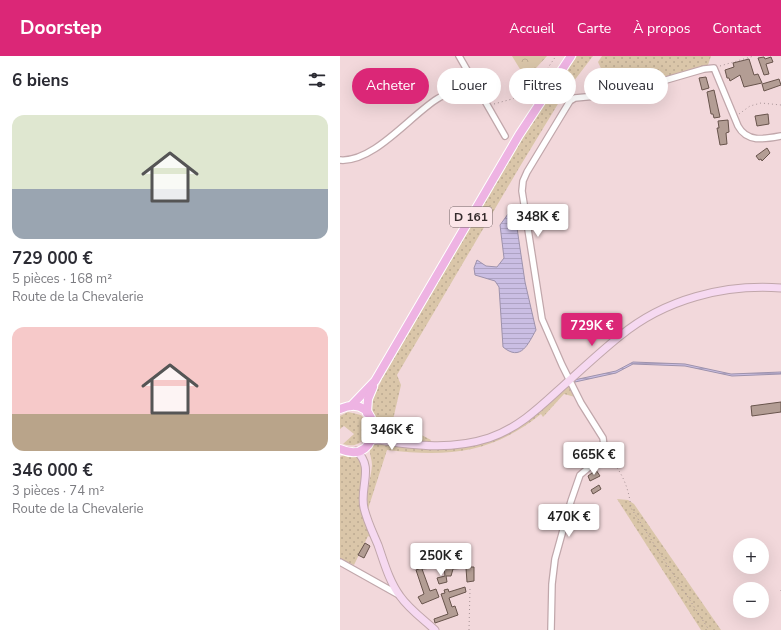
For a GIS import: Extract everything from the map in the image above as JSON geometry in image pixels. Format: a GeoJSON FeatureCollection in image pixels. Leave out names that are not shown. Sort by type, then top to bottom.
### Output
{"type":"FeatureCollection","features":[{"type":"Feature","properties":{"kind":"main road","name":"D 161"},"geometry":{"type":"LineString","coordinates":[[368,413],[368,399],[375,381],[519,135],[571,56]]}},
{"type":"Feature","properties":{"kind":"main road","name":"D 161"},"geometry":{"type":"LineString","coordinates":[[351,406],[375,381]]}},
{"type":"Feature","properties":{"kind":"main road"},"geometry":{"type":"LineString","coordinates":[[340,409],[351,406],[363,409],[368,413],[374,426],[368,444],[356,451],[342,451]]}},
{"type":"Feature","properties":{"kind":"street"},"geometry":{"type":"LineString","coordinates":[[459,56],[466,68]]}},
{"type":"Feature","properties":{"kind":"street"},"geometry":{"type":"LineString","coordinates":[[551,630],[552,584],[555,559],[571,501],[580,475],[600,458],[603,453],[604,446],[602,438],[584,409],[569,380],[542,319],[522,191],[523,181],[527,172],[570,101],[575,98],[618,94],[704,69],[714,68],[740,130],[748,136],[759,139],[781,136]]}},
{"type":"Feature","properties":{"kind":"street"},"geometry":{"type":"LineString","coordinates":[[340,160],[350,161],[362,157],[411,122],[437,99]]}},
{"type":"Feature","properties":{"kind":"street"},"geometry":{"type":"LineString","coordinates":[[487,106],[505,136]]}},
{"type":"Feature","properties":{"kind":"street"},"geometry":{"type":"LineString","coordinates":[[399,595],[364,509],[363,495],[368,458],[368,444],[379,440],[436,447],[457,446],[480,441],[500,434],[528,417],[620,335],[663,308],[686,299],[724,290],[755,287],[781,288]]}},
{"type":"Feature","properties":{"kind":"street"},"geometry":{"type":"LineString","coordinates":[[374,426],[381,431],[412,444]]}},
{"type":"Feature","properties":{"kind":"street"},"geometry":{"type":"LineString","coordinates":[[356,451],[362,456],[365,462],[366,474]]}},
{"type":"Feature","properties":{"kind":"street"},"geometry":{"type":"LineString","coordinates":[[340,562],[399,595],[435,630]]}},
{"type":"Feature","properties":{"kind":"path"},"geometry":{"type":"LineString","coordinates":[[487,106],[530,94],[556,56]]}},
{"type":"Feature","properties":{"kind":"path"},"geometry":{"type":"LineString","coordinates":[[714,68],[733,60],[754,56]]}},
{"type":"Feature","properties":{"kind":"path"},"geometry":{"type":"LineString","coordinates":[[734,116],[755,104],[764,102],[781,105]]}},
{"type":"Feature","properties":{"kind":"path"},"geometry":{"type":"LineString","coordinates":[[603,453],[614,462],[629,493],[631,508],[709,630]]}},
{"type":"Feature","properties":{"kind":"path"},"geometry":{"type":"LineString","coordinates":[[468,630],[470,589]]}},
{"type":"Feature","properties":{"kind":"green space"},"geometry":{"type":"Polygon","coordinates":[[[512,56],[547,56],[536,68],[519,68],[512,56]]]}},
{"type":"Feature","properties":{"kind":"green space"},"geometry":{"type":"Polygon","coordinates":[[[577,56],[593,56],[576,78],[576,68],[569,68],[577,56]]]}},
{"type":"Feature","properties":{"kind":"green space"},"geometry":{"type":"Polygon","coordinates":[[[602,56],[711,56],[708,65],[668,76],[668,68],[601,68],[598,62],[602,56]]]}},
{"type":"Feature","properties":{"kind":"green space"},"geometry":{"type":"Polygon","coordinates":[[[544,104],[558,104],[397,375],[401,385],[392,424],[414,431],[431,440],[430,442],[401,437],[384,428],[378,422],[373,413],[371,403],[382,379],[526,131],[544,104]]]}},
{"type":"Feature","properties":{"kind":"green space"},"geometry":{"type":"Polygon","coordinates":[[[568,386],[571,388],[575,397],[564,394],[543,417],[541,414],[523,427],[486,445],[468,450],[430,453],[387,450],[368,509],[368,492],[372,465],[370,451],[371,446],[374,444],[444,450],[486,442],[568,386]]]}},
{"type":"Feature","properties":{"kind":"green space"},"geometry":{"type":"Polygon","coordinates":[[[348,412],[361,415],[367,423],[367,434],[365,438],[358,444],[354,445],[343,444],[354,434],[344,426],[340,429],[340,416],[348,412]]]}},
{"type":"Feature","properties":{"kind":"green space"},"geometry":{"type":"Polygon","coordinates":[[[344,455],[356,456],[360,458],[362,466],[359,503],[372,538],[368,536],[354,565],[340,559],[340,457],[344,455]]]}},
{"type":"Feature","properties":{"kind":"green space"},"geometry":{"type":"Polygon","coordinates":[[[617,499],[628,500],[634,504],[721,630],[701,630],[617,499]]]}},
{"type":"Feature","properties":{"kind":"shaded area"},"geometry":{"type":"Polygon","coordinates":[[[508,214],[513,215],[516,221],[525,282],[536,330],[527,345],[519,352],[515,353],[503,347],[499,287],[495,281],[475,275],[474,268],[477,260],[486,266],[497,267],[504,258],[500,225],[508,214]]]}},
{"type":"Feature","properties":{"kind":"shaded area"},"geometry":{"type":"Polygon","coordinates":[[[633,362],[685,364],[731,374],[781,372],[781,374],[732,376],[685,366],[633,364],[616,373],[575,382],[574,380],[616,371],[633,362]]]}},
{"type":"Feature","properties":{"kind":"building"},"geometry":{"type":"Polygon","coordinates":[[[764,57],[765,59],[771,57],[773,62],[766,64],[769,74],[764,75],[758,58],[764,57]]]}},
{"type":"Feature","properties":{"kind":"building"},"geometry":{"type":"Polygon","coordinates":[[[749,59],[754,75],[758,74],[762,83],[744,87],[740,75],[730,81],[729,78],[727,78],[725,70],[734,67],[733,63],[749,59]]]}},
{"type":"Feature","properties":{"kind":"building"},"geometry":{"type":"Polygon","coordinates":[[[706,77],[709,88],[702,90],[699,78],[706,77]]]}},
{"type":"Feature","properties":{"kind":"building"},"geometry":{"type":"Polygon","coordinates":[[[779,79],[781,85],[764,91],[762,84],[779,79]]]}},
{"type":"Feature","properties":{"kind":"building"},"geometry":{"type":"Polygon","coordinates":[[[714,90],[720,117],[714,118],[713,114],[711,114],[707,92],[714,90]]]}},
{"type":"Feature","properties":{"kind":"building"},"geometry":{"type":"Polygon","coordinates":[[[768,114],[769,124],[757,126],[755,116],[768,114]]]}},
{"type":"Feature","properties":{"kind":"building"},"geometry":{"type":"Polygon","coordinates":[[[728,120],[729,132],[726,133],[727,144],[720,145],[717,128],[719,128],[718,121],[728,120]]]}},
{"type":"Feature","properties":{"kind":"building"},"geometry":{"type":"Polygon","coordinates":[[[767,148],[770,153],[762,161],[761,159],[759,160],[756,156],[767,148]]]}},
{"type":"Feature","properties":{"kind":"building"},"geometry":{"type":"Polygon","coordinates":[[[781,402],[781,412],[752,416],[751,406],[781,402]]]}},
{"type":"Feature","properties":{"kind":"building"},"geometry":{"type":"Polygon","coordinates":[[[596,470],[600,476],[590,481],[588,476],[596,470]]]}},
{"type":"Feature","properties":{"kind":"building"},"geometry":{"type":"Polygon","coordinates":[[[599,485],[601,489],[593,494],[591,490],[599,485]]]}},
{"type":"Feature","properties":{"kind":"building"},"geometry":{"type":"Polygon","coordinates":[[[365,543],[370,546],[364,558],[358,555],[365,543]]]}},
{"type":"Feature","properties":{"kind":"building"},"geometry":{"type":"Polygon","coordinates":[[[450,559],[451,562],[467,561],[467,567],[474,567],[474,581],[467,582],[466,568],[453,569],[451,576],[446,576],[447,582],[439,584],[437,578],[445,576],[444,567],[422,569],[430,591],[436,589],[439,597],[422,604],[418,597],[424,594],[416,570],[421,568],[421,564],[446,563],[445,560],[450,559]]]}},
{"type":"Feature","properties":{"kind":"building"},"geometry":{"type":"Polygon","coordinates":[[[465,587],[466,592],[449,598],[452,607],[455,606],[458,615],[435,623],[434,619],[448,614],[441,594],[445,593],[444,590],[448,589],[449,592],[465,587]]]}}]}
